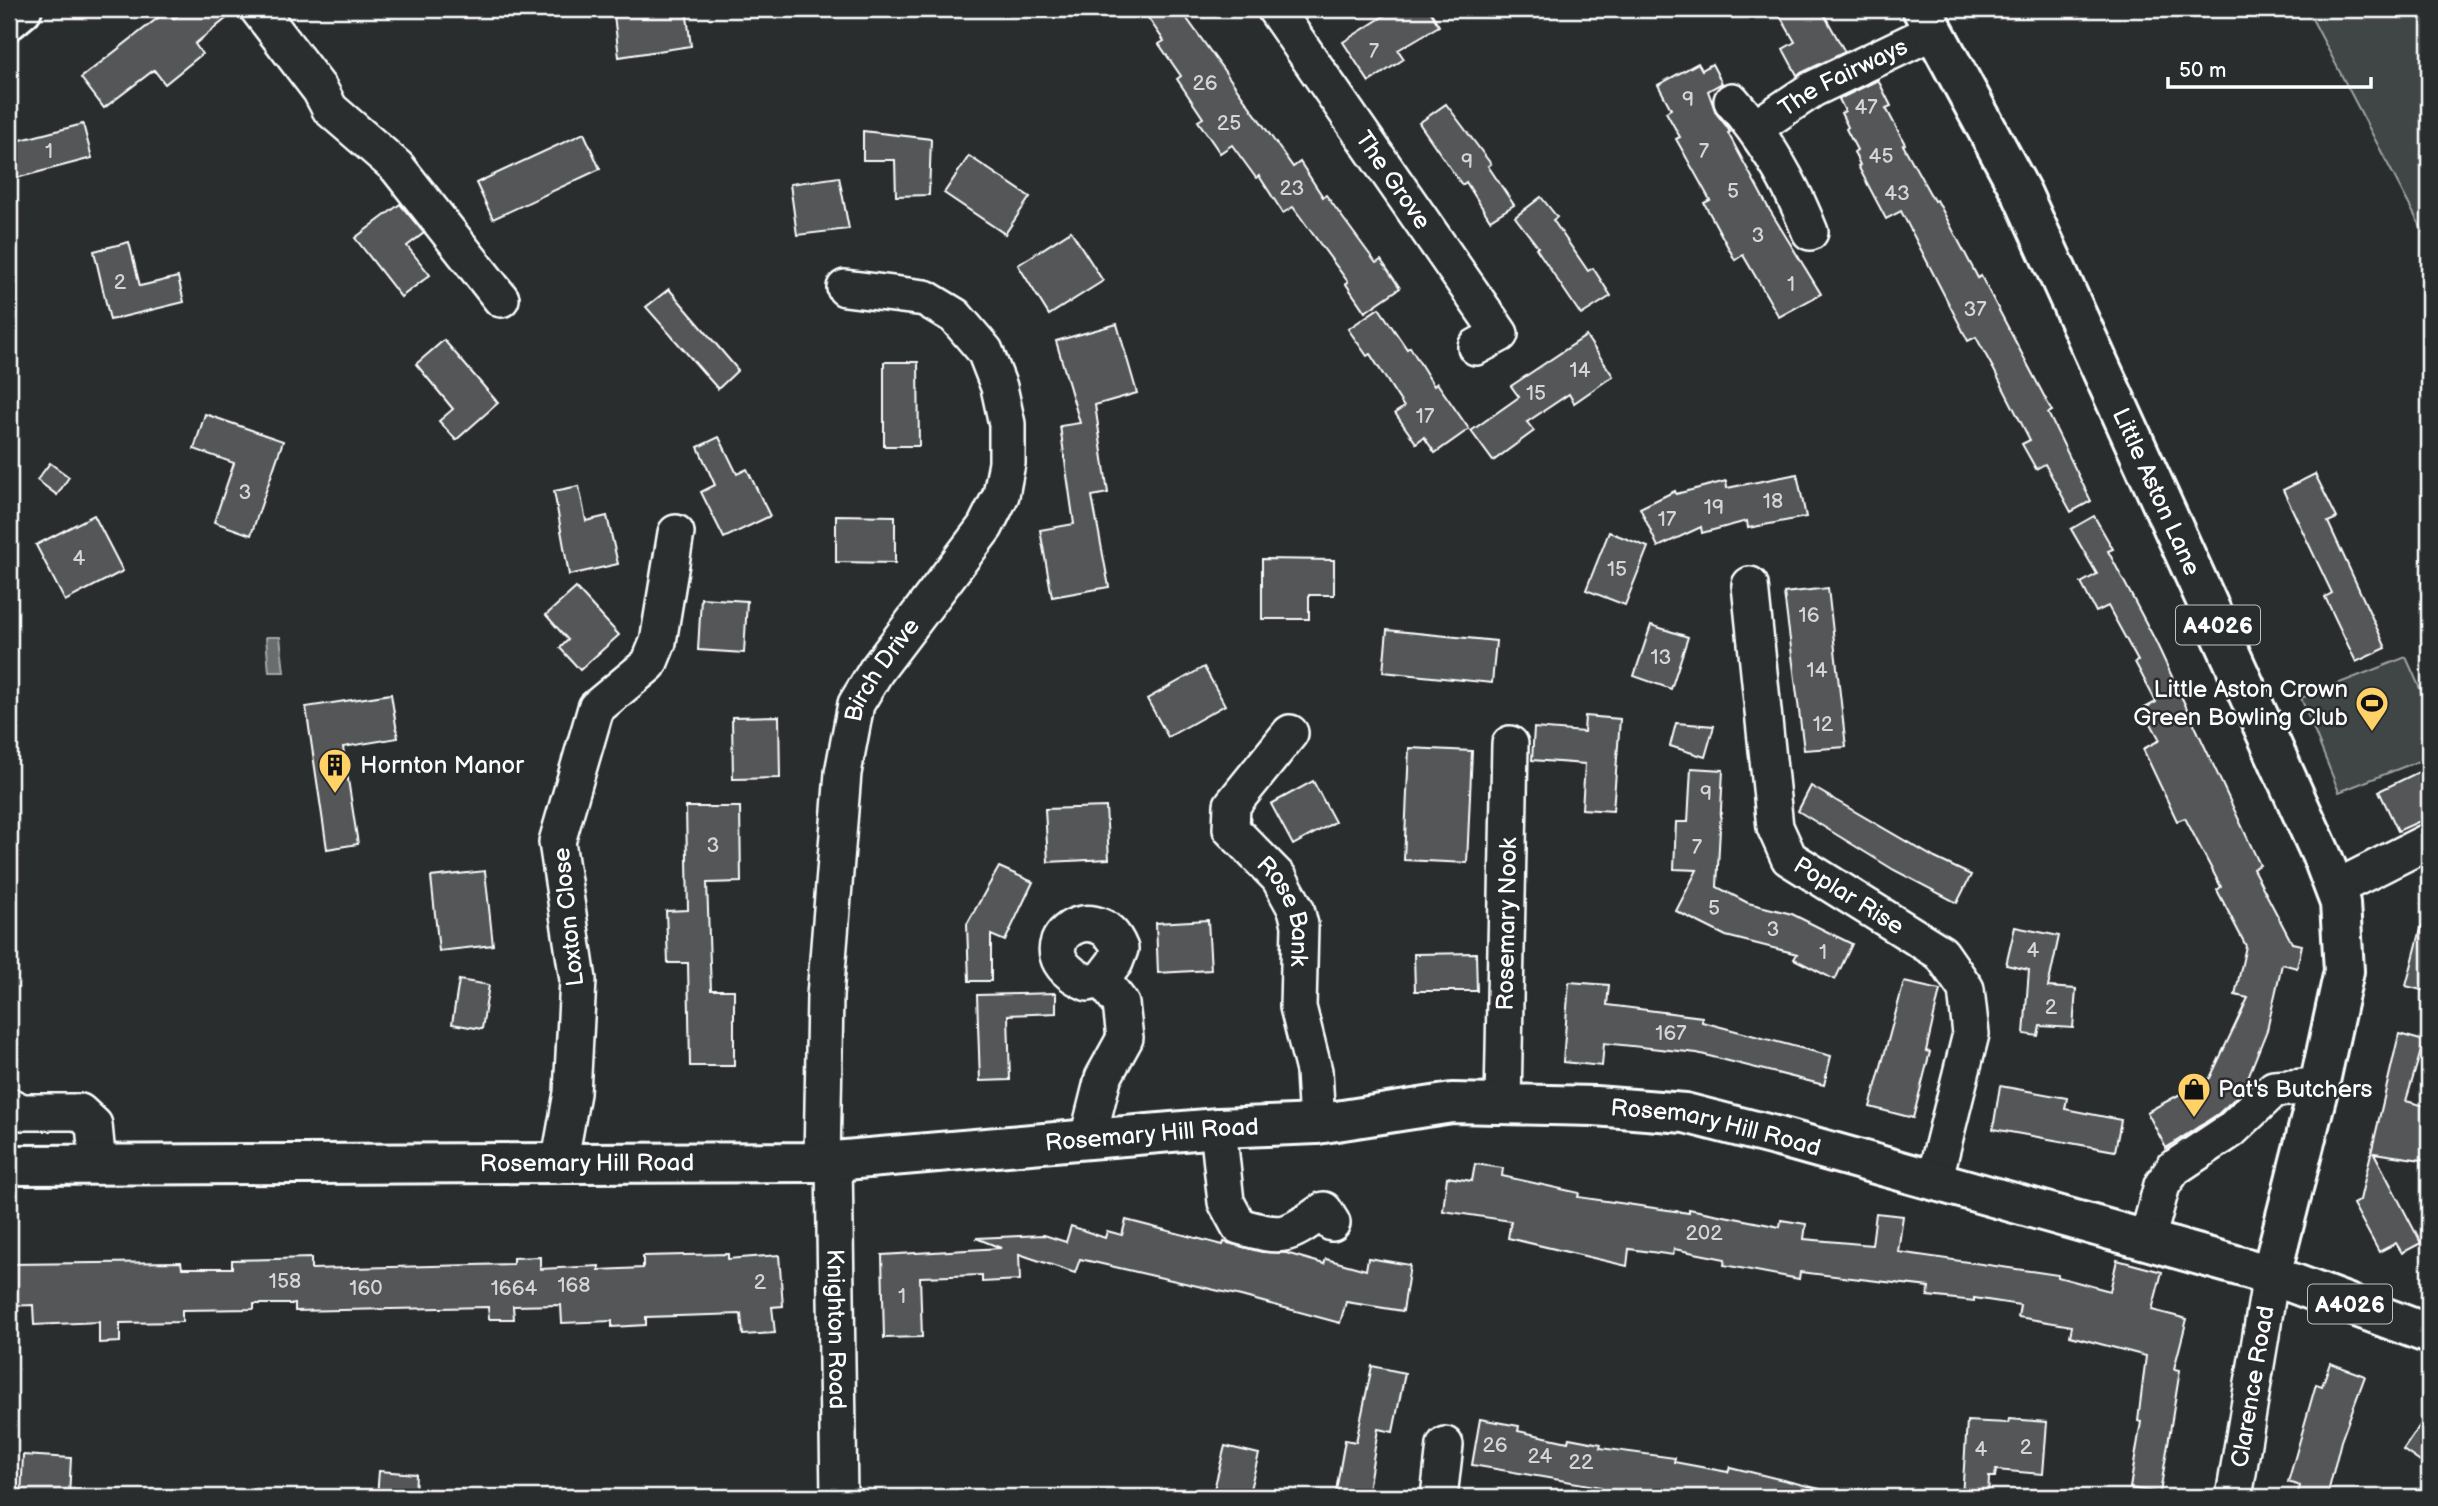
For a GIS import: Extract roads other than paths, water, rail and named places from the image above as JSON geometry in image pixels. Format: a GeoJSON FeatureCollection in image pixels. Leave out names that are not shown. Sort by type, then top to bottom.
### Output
{"type":"FeatureCollection","features":[{"type":"Feature","properties":{"kind":"main road"},"geometry":{"type":"LineString","coordinates":[[9,20],[22,9]]}},
{"type":"Feature","properties":{"kind":"main road","name":"Little Aston Lane"},"geometry":{"type":"LineString","coordinates":[[1928,20],[2022,194],[2334,888],[2344,938],[2344,971],[2319,1086],[2271,1275]]}},
{"type":"Feature","properties":{"kind":"main road","name":"Rosemary Hill Road"},"geometry":{"type":"LineString","coordinates":[[9,1165],[559,1165],[828,1161],[1218,1128],[1317,1124],[1452,1103],[1503,1102],[1685,1113],[2271,1275]]}},
{"type":"Feature","properties":{"kind":"main road","name":"A4026"},"geometry":{"type":"LineString","coordinates":[[2271,1275],[2429,1334]]}},
{"type":"Feature","properties":{"kind":"street"},"geometry":{"type":"LineString","coordinates":[[258,9],[320,90],[330,109],[397,167],[501,299]]}},
{"type":"Feature","properties":{"kind":"street","name":"The Grove"},"geometry":{"type":"LineString","coordinates":[[1292,14],[1499,333]]}},
{"type":"Feature","properties":{"kind":"street","name":"The Fairways"},"geometry":{"type":"LineString","coordinates":[[1755,128],[1813,89],[1928,20]]}},
{"type":"Feature","properties":{"kind":"street","name":"The Fairways"},"geometry":{"type":"LineString","coordinates":[[1732,102],[1755,128],[1792,186],[1810,232]]}},
{"type":"Feature","properties":{"kind":"street","name":"Birch Drive"},"geometry":{"type":"LineString","coordinates":[[828,1161],[825,996],[843,773],[856,704],[876,671],[985,527],[1001,495],[1007,463],[1007,424],[985,351],[955,316],[925,298],[858,299]]}},
{"type":"Feature","properties":{"kind":"street","name":"Loxton Close"},"geometry":{"type":"LineString","coordinates":[[559,1165],[572,1093],[578,980],[557,842],[596,708],[649,664],[658,642],[676,533]]}},
{"type":"Feature","properties":{"kind":"street","name":"Poplar Rise"},"geometry":{"type":"LineString","coordinates":[[1751,585],[1775,827],[1789,858],[1941,953],[1966,989],[1971,1034],[1934,1181]]}},
{"type":"Feature","properties":{"kind":"street","name":"Rose Bank"},"geometry":{"type":"LineString","coordinates":[[1290,733],[1232,804],[1231,829],[1279,878],[1297,909],[1300,925],[1298,1007],[1314,1071],[1317,1124]]}},
{"type":"Feature","properties":{"kind":"street","name":"Rosemary Nook"},"geometry":{"type":"LineString","coordinates":[[1503,1102],[1510,744]]}},
{"type":"Feature","properties":{"kind":"street"},"geometry":{"type":"LineString","coordinates":[[2334,888],[2429,841]]}},
{"type":"Feature","properties":{"kind":"street"},"geometry":{"type":"LineString","coordinates":[[1088,1138],[1103,1079],[1125,1038],[1121,1004],[1102,979]]}},
{"type":"Feature","properties":{"kind":"street"},"geometry":{"type":"LineString","coordinates":[[2147,1240],[2162,1185],[2174,1168],[2231,1130],[2274,1089],[2319,1086]]}},
{"type":"Feature","properties":{"kind":"street"},"geometry":{"type":"LineString","coordinates":[[9,1107],[22,1112],[80,1112],[94,1125],[98,1166]]}},
{"type":"Feature","properties":{"kind":"street"},"geometry":{"type":"LineString","coordinates":[[1218,1128],[1226,1202],[1239,1226],[1273,1236],[1298,1229],[1324,1210],[1332,1223]]}},
{"type":"Feature","properties":{"kind":"street","name":"Knighton Road"},"geometry":{"type":"LineString","coordinates":[[828,1161],[839,1497]]}},
{"type":"Feature","properties":{"kind":"street","name":"Clarence Road"},"geometry":{"type":"LineString","coordinates":[[2234,1497],[2271,1275]]}},
{"type":"Feature","properties":{"kind":"street"},"geometry":{"type":"LineString","coordinates":[[1439,1497],[1445,1445]]}},
{"type":"Feature","properties":{"kind":"place","name":"Little Aston Crown Green Bowling Club"},"geometry":{"type":"Point","coordinates":[2372,733]}},
{"type":"Feature","properties":{"kind":"place","name":"Hornton Manor"},"geometry":{"type":"Point","coordinates":[335,795]}},
{"type":"Feature","properties":{"kind":"place","name":"Pat's Butchers"},"geometry":{"type":"Point","coordinates":[2194,1119]}}]}
